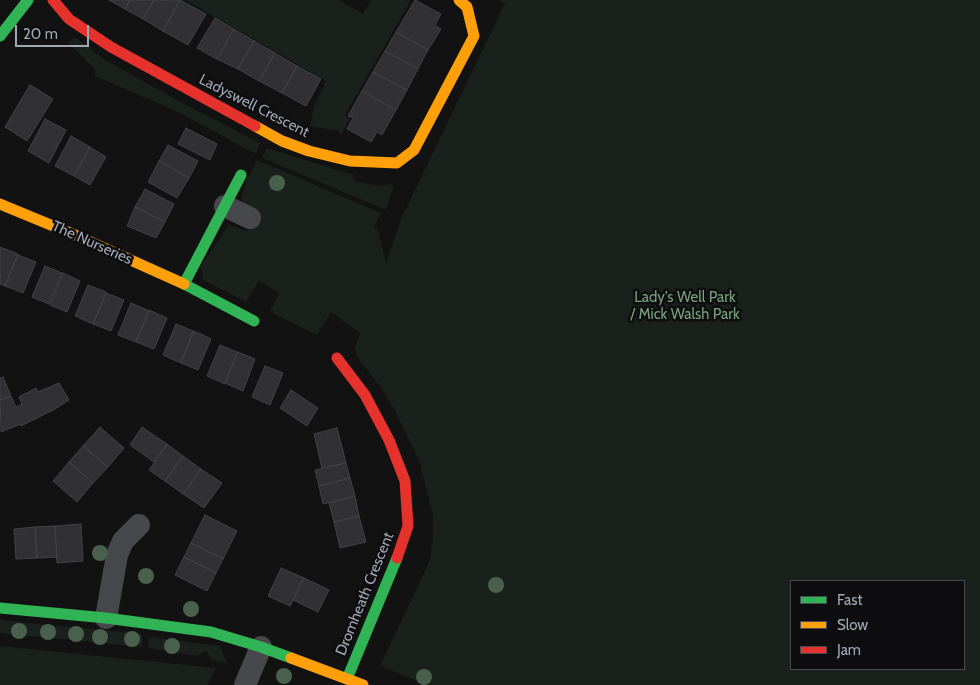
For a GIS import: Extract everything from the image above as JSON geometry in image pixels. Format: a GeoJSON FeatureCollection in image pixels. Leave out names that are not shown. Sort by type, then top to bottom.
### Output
{"type":"FeatureCollection","features":[{"type":"Feature","properties":{"kind":"street"},"geometry":{"type":"LineString","coordinates":[[0,36],[28,0]]}},
{"type":"Feature","properties":{"kind":"street","name":"Ladyswell Crescent"},"geometry":{"type":"LineString","coordinates":[[53,0],[69,19],[111,47],[282,141],[309,151],[350,161],[397,163],[414,150],[474,36],[467,7],[459,0]]}},
{"type":"Feature","properties":{"kind":"street"},"geometry":{"type":"LineString","coordinates":[[184,284],[241,175]]}},
{"type":"Feature","properties":{"kind":"street","name":"The Nurseries"},"geometry":{"type":"LineString","coordinates":[[0,204],[184,284],[254,321]]}},
{"type":"Feature","properties":{"kind":"street"},"geometry":{"type":"LineString","coordinates":[[225,206],[250,218]]}},
{"type":"Feature","properties":{"kind":"street","name":"Dromheath Crescent"},"geometry":{"type":"LineString","coordinates":[[337,358],[365,395],[389,440],[405,481],[408,526],[393,569],[347,679]]}},
{"type":"Feature","properties":{"kind":"street"},"geometry":{"type":"LineString","coordinates":[[106,618],[117,555],[123,540],[139,525]]}},
{"type":"Feature","properties":{"kind":"street"},"geometry":{"type":"LineString","coordinates":[[0,608],[106,618],[211,632],[261,647],[362,685]]}},
{"type":"Feature","properties":{"kind":"street"},"geometry":{"type":"LineString","coordinates":[[245,685],[261,647]]}},
{"type":"Feature","properties":{"kind":"green space"},"geometry":{"type":"Polygon","coordinates":[[[186,0],[339,0],[363,14],[371,0],[411,0],[345,115],[350,119],[341,135],[338,131],[310,126],[315,104],[326,81],[186,0]]]}},
{"type":"Feature","properties":{"kind":"green space","name":"Lady's Well Park / Mick Walsh Park"},"geometry":{"type":"Polygon","coordinates":[[[499,0],[980,0],[980,685],[428,685],[380,666],[430,560],[433,515],[419,460],[393,407],[357,357],[355,347],[360,333],[331,312],[317,335],[270,312],[279,293],[259,281],[246,302],[203,280],[201,266],[229,225],[247,231],[255,211],[245,206],[241,199],[246,181],[257,160],[381,213],[373,229],[377,228],[386,262],[402,217],[505,3],[499,0]]]}},
{"type":"Feature","properties":{"kind":"green space"},"geometry":{"type":"Polygon","coordinates":[[[75,37],[102,58],[184,104],[260,143],[256,154],[178,112],[95,76],[95,69],[68,43],[75,37]]]}},
{"type":"Feature","properties":{"kind":"green space"},"geometry":{"type":"Polygon","coordinates":[[[267,148],[354,175],[353,181],[379,186],[392,184],[393,188],[386,210],[262,158],[267,148]]]}},
{"type":"Feature","properties":{"kind":"green space"},"geometry":{"type":"Polygon","coordinates":[[[0,620],[142,634],[142,647],[0,633],[0,620]]]}},
{"type":"Feature","properties":{"kind":"green space"},"geometry":{"type":"Polygon","coordinates":[[[149,637],[220,646],[227,663],[212,660],[206,651],[198,656],[148,648],[149,637]]]}},
{"type":"Feature","properties":{"kind":"green space"},"geometry":{"type":"Polygon","coordinates":[[[0,646],[216,668],[207,685],[0,685],[0,646]]]}},
{"type":"Feature","properties":{"kind":"building"},"geometry":{"type":"Polygon","coordinates":[[[109,0],[130,0],[125,9],[109,0]]]}},
{"type":"Feature","properties":{"kind":"building"},"geometry":{"type":"Polygon","coordinates":[[[130,0],[154,0],[143,19],[125,9],[130,0]]]}},
{"type":"Feature","properties":{"kind":"building"},"geometry":{"type":"Polygon","coordinates":[[[154,0],[180,0],[163,31],[143,19],[154,0]]]}},
{"type":"Feature","properties":{"kind":"building"},"geometry":{"type":"Polygon","coordinates":[[[180,0],[206,14],[188,45],[163,31],[180,0]]]}},
{"type":"Feature","properties":{"kind":"building"},"geometry":{"type":"Polygon","coordinates":[[[415,0],[441,14],[435,25],[441,29],[428,50],[396,32],[415,0]]]}},
{"type":"Feature","properties":{"kind":"building"},"geometry":{"type":"Polygon","coordinates":[[[215,18],[234,29],[217,59],[197,48],[215,18]]]}},
{"type":"Feature","properties":{"kind":"building"},"geometry":{"type":"Polygon","coordinates":[[[234,29],[254,41],[238,69],[217,59],[234,29]]]}},
{"type":"Feature","properties":{"kind":"building"},"geometry":{"type":"Polygon","coordinates":[[[396,32],[428,50],[418,69],[385,51],[396,32]]]}},
{"type":"Feature","properties":{"kind":"building"},"geometry":{"type":"Polygon","coordinates":[[[254,41],[275,53],[259,81],[238,69],[254,41]]]}},
{"type":"Feature","properties":{"kind":"building"},"geometry":{"type":"Polygon","coordinates":[[[385,51],[418,69],[407,90],[373,72],[385,51]]]}},
{"type":"Feature","properties":{"kind":"building"},"geometry":{"type":"Polygon","coordinates":[[[275,53],[297,66],[282,93],[259,81],[275,53]]]}},
{"type":"Feature","properties":{"kind":"building"},"geometry":{"type":"Polygon","coordinates":[[[297,66],[321,79],[306,106],[282,93],[297,66]]]}},
{"type":"Feature","properties":{"kind":"building"},"geometry":{"type":"Polygon","coordinates":[[[373,72],[407,90],[396,110],[362,91],[373,72]]]}},
{"type":"Feature","properties":{"kind":"building"},"geometry":{"type":"Polygon","coordinates":[[[30,85],[53,99],[27,141],[5,127],[30,85]]]}},
{"type":"Feature","properties":{"kind":"building"},"geometry":{"type":"Polygon","coordinates":[[[362,91],[396,110],[382,135],[377,132],[371,142],[347,129],[353,118],[348,116],[362,91]]]}},
{"type":"Feature","properties":{"kind":"building"},"geometry":{"type":"Polygon","coordinates":[[[45,119],[66,130],[49,163],[28,151],[45,119]]]}},
{"type":"Feature","properties":{"kind":"building"},"geometry":{"type":"Polygon","coordinates":[[[186,128],[217,144],[210,160],[178,144],[186,128]]]}},
{"type":"Feature","properties":{"kind":"building"},"geometry":{"type":"Polygon","coordinates":[[[71,136],[90,147],[74,176],[55,166],[71,136]]]}},
{"type":"Feature","properties":{"kind":"building"},"geometry":{"type":"Polygon","coordinates":[[[168,145],[198,161],[189,178],[159,161],[168,145]]]}},
{"type":"Feature","properties":{"kind":"building"},"geometry":{"type":"Polygon","coordinates":[[[90,147],[106,157],[90,185],[74,176],[90,147]]]}},
{"type":"Feature","properties":{"kind":"building"},"geometry":{"type":"Polygon","coordinates":[[[159,161],[189,178],[177,198],[148,182],[159,161]]]}},
{"type":"Feature","properties":{"kind":"building"},"geometry":{"type":"Polygon","coordinates":[[[145,189],[174,204],[165,222],[135,207],[145,189]]]}},
{"type":"Feature","properties":{"kind":"building"},"geometry":{"type":"Polygon","coordinates":[[[135,207],[165,222],[156,238],[127,226],[135,207]]]}},
{"type":"Feature","properties":{"kind":"building"},"geometry":{"type":"Polygon","coordinates":[[[0,247],[18,254],[5,286],[0,284],[0,247]]]}},
{"type":"Feature","properties":{"kind":"building"},"geometry":{"type":"Polygon","coordinates":[[[18,255],[36,262],[23,293],[5,286],[18,255]]]}},
{"type":"Feature","properties":{"kind":"building"},"geometry":{"type":"Polygon","coordinates":[[[45,266],[62,273],[49,304],[32,297],[45,266]]]}},
{"type":"Feature","properties":{"kind":"building"},"geometry":{"type":"Polygon","coordinates":[[[63,273],[80,281],[67,312],[50,305],[63,273]]]}},
{"type":"Feature","properties":{"kind":"building"},"geometry":{"type":"Polygon","coordinates":[[[88,285],[106,292],[93,324],[75,316],[88,285]]]}},
{"type":"Feature","properties":{"kind":"building"},"geometry":{"type":"Polygon","coordinates":[[[106,293],[124,300],[111,331],[93,324],[106,293]]]}},
{"type":"Feature","properties":{"kind":"building"},"geometry":{"type":"Polygon","coordinates":[[[131,303],[149,311],[136,342],[118,335],[131,303]]]}},
{"type":"Feature","properties":{"kind":"building"},"geometry":{"type":"Polygon","coordinates":[[[149,310],[167,318],[154,349],[136,342],[149,310]]]}},
{"type":"Feature","properties":{"kind":"building"},"geometry":{"type":"Polygon","coordinates":[[[176,324],[193,331],[181,363],[163,355],[176,324]]]}},
{"type":"Feature","properties":{"kind":"building"},"geometry":{"type":"Polygon","coordinates":[[[194,331],[211,339],[198,370],[181,363],[194,331]]]}},
{"type":"Feature","properties":{"kind":"building"},"geometry":{"type":"Polygon","coordinates":[[[220,345],[237,352],[225,384],[207,376],[220,345]]]}},
{"type":"Feature","properties":{"kind":"building"},"geometry":{"type":"Polygon","coordinates":[[[238,352],[255,359],[243,391],[225,383],[238,352]]]}},
{"type":"Feature","properties":{"kind":"building"},"geometry":{"type":"Polygon","coordinates":[[[265,366],[283,373],[270,405],[252,397],[265,366]]]}},
{"type":"Feature","properties":{"kind":"building"},"geometry":{"type":"Polygon","coordinates":[[[3,377],[11,396],[0,400],[0,378],[3,377]]]}},
{"type":"Feature","properties":{"kind":"building"},"geometry":{"type":"Polygon","coordinates":[[[59,383],[69,400],[21,426],[21,424],[1,432],[0,400],[11,396],[16,407],[22,404],[19,397],[36,388],[38,392],[59,383]]]}},
{"type":"Feature","properties":{"kind":"building"},"geometry":{"type":"Polygon","coordinates":[[[291,390],[318,408],[307,426],[280,408],[291,390]]]}},
{"type":"Feature","properties":{"kind":"building"},"geometry":{"type":"Polygon","coordinates":[[[100,427],[124,448],[108,467],[83,446],[100,427]]]}},
{"type":"Feature","properties":{"kind":"building"},"geometry":{"type":"Polygon","coordinates":[[[142,427],[167,444],[154,462],[130,445],[142,427]]]}},
{"type":"Feature","properties":{"kind":"building"},"geometry":{"type":"Polygon","coordinates":[[[337,428],[346,463],[322,468],[314,434],[337,428]]]}},
{"type":"Feature","properties":{"kind":"building"},"geometry":{"type":"Polygon","coordinates":[[[167,444],[183,456],[165,481],[149,470],[167,444]]]}},
{"type":"Feature","properties":{"kind":"building"},"geometry":{"type":"Polygon","coordinates":[[[83,446],[108,467],[93,483],[69,462],[83,446]]]}},
{"type":"Feature","properties":{"kind":"building"},"geometry":{"type":"Polygon","coordinates":[[[183,456],[201,469],[183,494],[165,481],[183,456]]]}},
{"type":"Feature","properties":{"kind":"building"},"geometry":{"type":"Polygon","coordinates":[[[69,462],[93,483],[77,502],[53,481],[69,462]]]}},
{"type":"Feature","properties":{"kind":"building"},"geometry":{"type":"Polygon","coordinates":[[[346,463],[350,478],[319,486],[315,470],[346,463]]]}},
{"type":"Feature","properties":{"kind":"building"},"geometry":{"type":"Polygon","coordinates":[[[201,469],[222,483],[204,508],[183,494],[201,469]]]}},
{"type":"Feature","properties":{"kind":"building"},"geometry":{"type":"Polygon","coordinates":[[[350,478],[355,496],[323,504],[319,486],[350,478]]]}},
{"type":"Feature","properties":{"kind":"building"},"geometry":{"type":"Polygon","coordinates":[[[355,496],[359,516],[334,522],[329,503],[355,496]]]}},
{"type":"Feature","properties":{"kind":"building"},"geometry":{"type":"Polygon","coordinates":[[[205,515],[237,531],[223,559],[191,543],[205,515]]]}},
{"type":"Feature","properties":{"kind":"building"},"geometry":{"type":"Polygon","coordinates":[[[359,516],[366,542],[340,548],[334,522],[359,516]]]}},
{"type":"Feature","properties":{"kind":"building"},"geometry":{"type":"Polygon","coordinates":[[[81,524],[83,561],[57,563],[55,526],[81,524]]]}},
{"type":"Feature","properties":{"kind":"building"},"geometry":{"type":"Polygon","coordinates":[[[55,526],[57,557],[37,558],[35,527],[55,526]]]}},
{"type":"Feature","properties":{"kind":"building"},"geometry":{"type":"Polygon","coordinates":[[[35,527],[37,558],[16,559],[14,529],[35,527]]]}},
{"type":"Feature","properties":{"kind":"building"},"geometry":{"type":"Polygon","coordinates":[[[191,543],[223,559],[216,573],[184,557],[191,543]]]}},
{"type":"Feature","properties":{"kind":"building"},"geometry":{"type":"Polygon","coordinates":[[[184,557],[216,573],[207,591],[175,575],[184,557]]]}},
{"type":"Feature","properties":{"kind":"building"},"geometry":{"type":"Polygon","coordinates":[[[281,568],[304,578],[290,606],[268,596],[281,568]]]}},
{"type":"Feature","properties":{"kind":"building"},"geometry":{"type":"Polygon","coordinates":[[[304,578],[329,590],[318,612],[293,600],[304,578]]]}},
{"type":"Feature","properties":{"kind":"traffic: fast"},"geometry":{"type":"LineString","coordinates":[[0,36],[28,0]]}},
{"type":"Feature","properties":{"kind":"traffic: fast"},"geometry":{"type":"LineString","coordinates":[[241,175],[184,284],[254,321]]}},
{"type":"Feature","properties":{"kind":"traffic: fast"},"geometry":{"type":"LineString","coordinates":[[347,679],[397,558]]}},
{"type":"Feature","properties":{"kind":"traffic: fast"},"geometry":{"type":"LineString","coordinates":[[0,608],[106,618],[211,632],[291,658]]}},
{"type":"Feature","properties":{"kind":"traffic: slow"},"geometry":{"type":"LineString","coordinates":[[255,126],[282,141],[309,151],[350,161],[397,163],[414,150],[474,36],[467,7],[459,0]]}},
{"type":"Feature","properties":{"kind":"traffic: slow"},"geometry":{"type":"LineString","coordinates":[[0,204],[184,284]]}},
{"type":"Feature","properties":{"kind":"traffic: slow"},"geometry":{"type":"LineString","coordinates":[[291,658],[363,685]]}},
{"type":"Feature","properties":{"kind":"traffic: jam"},"geometry":{"type":"LineString","coordinates":[[53,0],[69,19],[111,47],[255,126]]}},
{"type":"Feature","properties":{"kind":"traffic: jam"},"geometry":{"type":"LineString","coordinates":[[337,358],[365,395],[389,440],[405,481],[408,526],[397,558]]}}]}
